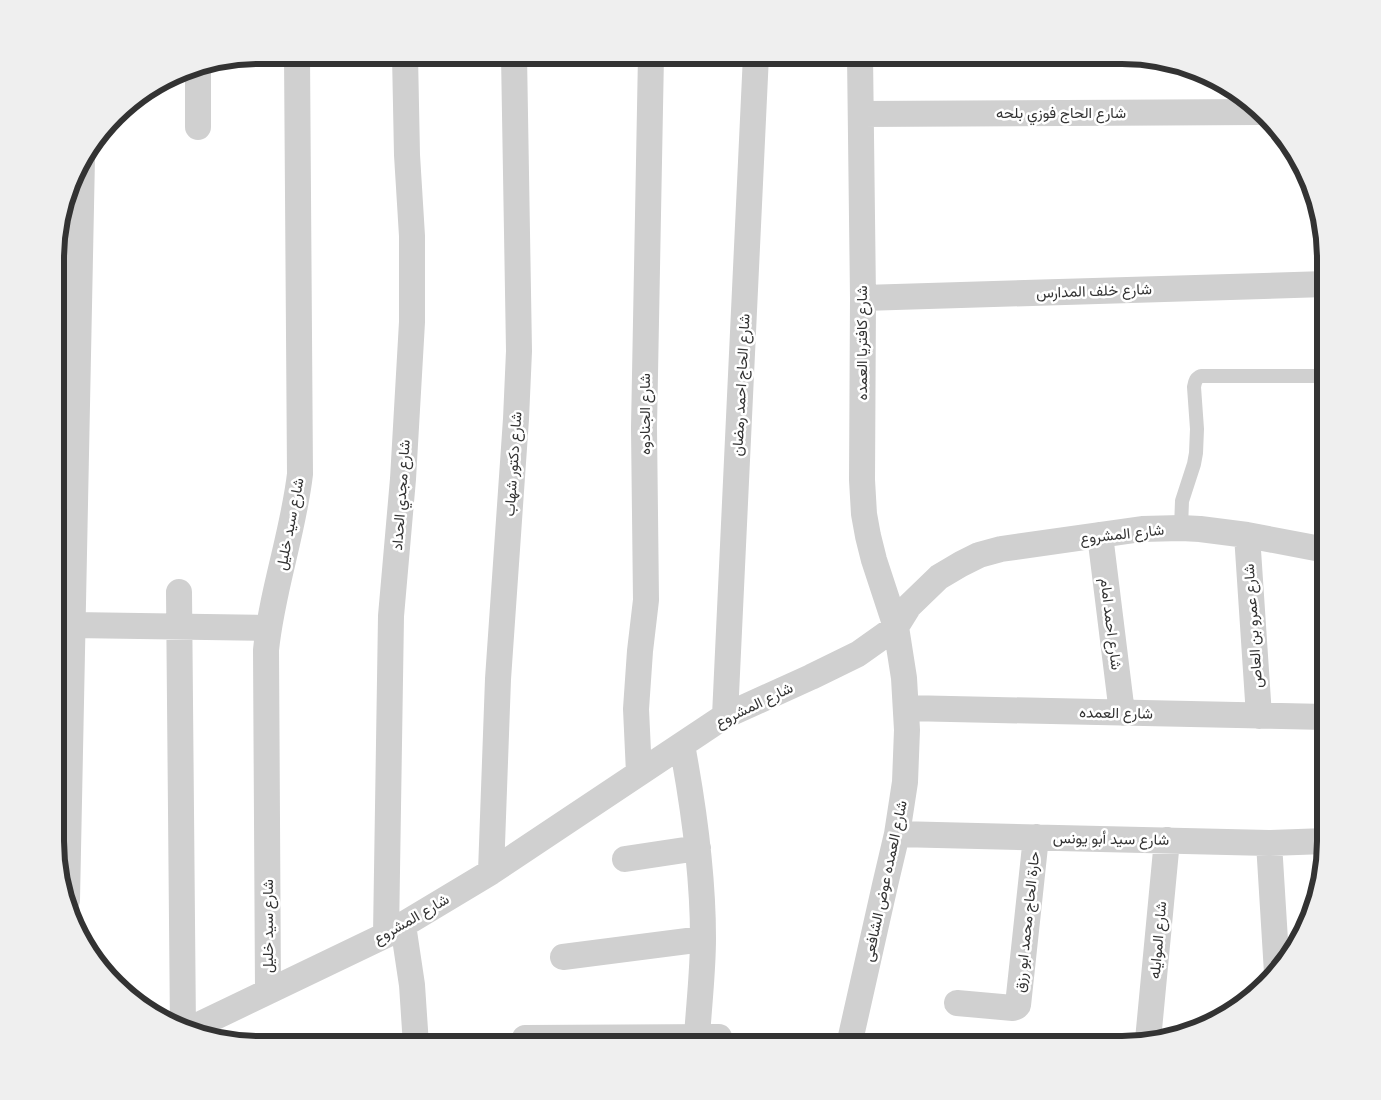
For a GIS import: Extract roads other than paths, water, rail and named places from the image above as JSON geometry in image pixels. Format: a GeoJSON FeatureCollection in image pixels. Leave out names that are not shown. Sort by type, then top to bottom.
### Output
{"type":"FeatureCollection","features":[{"type":"Feature","properties":{"kind":"street","name":"شارع سيد خليل"},"geometry":{"type":"LineString","coordinates":[[268,991],[266,674],[268,628],[297,502],[300,474],[297,64]]}},
{"type":"Feature","properties":{"kind":"street","name":"شارع مجدي الحداد"},"geometry":{"type":"LineString","coordinates":[[405,64],[407,155],[412,236],[412,322],[403,480],[391,616],[394,930],[412,985],[415,1036]]}},
{"type":"Feature","properties":{"kind":"street","name":"شارع دكتور شهاب"},"geometry":{"type":"LineString","coordinates":[[491,872],[498,679],[519,351],[514,64]]}},
{"type":"Feature","properties":{"kind":"street","name":"شارع الجنادوه"},"geometry":{"type":"LineString","coordinates":[[639,773],[636,708],[646,600],[644,428],[651,64]]}},
{"type":"Feature","properties":{"kind":"street","name":"شارع الحاج احمد رمضان"},"geometry":{"type":"LineString","coordinates":[[725,716],[756,64]]}},
{"type":"Feature","properties":{"kind":"street","name":"شارع كافتريا العمده"},"geometry":{"type":"LineString","coordinates":[[860,64],[863,298],[862,480],[864,514],[874,560],[896,627]]}},
{"type":"Feature","properties":{"kind":"street"},"geometry":{"type":"LineString","coordinates":[[198,73],[198,127]]}},
{"type":"Feature","properties":{"kind":"street","name":"شارع الحاج فوزي بلحه"},"geometry":{"type":"LineString","coordinates":[[861,114],[1251,112]]}},
{"type":"Feature","properties":{"kind":"street"},"geometry":{"type":"LineString","coordinates":[[68,885],[73,625],[67,406],[81,180]]}},
{"type":"Feature","properties":{"kind":"street","name":"شارع خلف المدارس"},"geometry":{"type":"LineString","coordinates":[[863,298],[1317,284]]}},
{"type":"Feature","properties":{"kind":"street","name":"شارع المشروع"},"geometry":{"type":"LineString","coordinates":[[196,1026],[394,930],[491,872],[725,716],[858,654],[896,627],[909,606],[939,577],[979,555],[1001,549],[1142,529],[1181,528],[1247,535],[1317,548]]}},
{"type":"Feature","properties":{"kind":"street","name":"شارع احمد امام"},"geometry":{"type":"LineString","coordinates":[[1100,535],[1122,713]]}},
{"type":"Feature","properties":{"kind":"street","name":"شارع عمرو بن العاص"},"geometry":{"type":"LineString","coordinates":[[1247,535],[1258,716]]}},
{"type":"Feature","properties":{"kind":"street"},"geometry":{"type":"LineString","coordinates":[[179,592],[185,1021]]}},
{"type":"Feature","properties":{"kind":"street"},"geometry":{"type":"LineString","coordinates":[[73,625],[268,628]]}},
{"type":"Feature","properties":{"kind":"street","name":"شارع العمده عوض الشافعى"},"geometry":{"type":"LineString","coordinates":[[851,1036],[897,834],[905,782],[906,708],[904,678],[896,627]]}},
{"type":"Feature","properties":{"kind":"street","name":"شارع العمده"},"geometry":{"type":"LineString","coordinates":[[906,708],[1317,717]]}},
{"type":"Feature","properties":{"kind":"street"},"geometry":{"type":"LineString","coordinates":[[682,745],[692,796],[698,848],[702,893],[708,1036]]}},
{"type":"Feature","properties":{"kind":"street","name":"شارع سيد أبو يونس"},"geometry":{"type":"LineString","coordinates":[[897,834],[1269,842],[1317,841]]}},
{"type":"Feature","properties":{"kind":"street","name":"حارة الحاج محمد ابو رزق"},"geometry":{"type":"LineString","coordinates":[[957,1003],[1013,1008],[1018,1005],[1036,837]]}},
{"type":"Feature","properties":{"kind":"street","name":"شارع الموايله"},"geometry":{"type":"LineString","coordinates":[[1149,1035],[1168,840]]}},
{"type":"Feature","properties":{"kind":"street"},"geometry":{"type":"LineString","coordinates":[[1269,842],[1276,961]]}},
{"type":"Feature","properties":{"kind":"street"},"geometry":{"type":"LineString","coordinates":[[624,859],[698,848]]}},
{"type":"Feature","properties":{"kind":"street"},"geometry":{"type":"LineString","coordinates":[[563,957],[703,939]]}},
{"type":"Feature","properties":{"kind":"lane"},"geometry":{"type":"LineString","coordinates":[[1181,528],[1182,500],[1196,452],[1197,429],[1194,387],[1197,378],[1201,376],[1317,376]]}}]}
